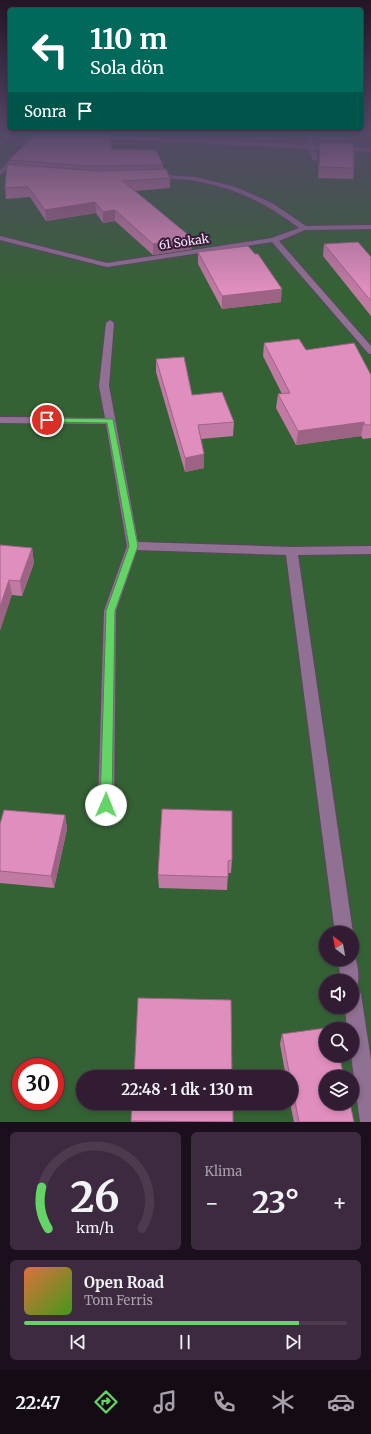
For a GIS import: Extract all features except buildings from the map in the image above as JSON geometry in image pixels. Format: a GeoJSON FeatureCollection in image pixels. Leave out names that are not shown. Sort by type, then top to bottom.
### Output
{"type":"FeatureCollection","features":[{"type":"Feature","properties":{"kind":"street"},"geometry":{"type":"LineString","coordinates":[[225,184],[283,212],[304,228]]}},
{"type":"Feature","properties":{"kind":"street","name":"61 Sokak"},"geometry":{"type":"LineString","coordinates":[[0,238],[107,265],[274,240],[304,228],[371,227]]}},
{"type":"Feature","properties":{"kind":"street"},"geometry":{"type":"LineString","coordinates":[[274,240],[371,351]]}},
{"type":"Feature","properties":{"kind":"street"},"geometry":{"type":"LineString","coordinates":[[106,805],[110,611],[134,546],[104,386],[110,323]]}},
{"type":"Feature","properties":{"kind":"street"},"geometry":{"type":"LineString","coordinates":[[0,420],[111,421]]}},
{"type":"Feature","properties":{"kind":"street"},"geometry":{"type":"LineString","coordinates":[[134,546],[291,551],[371,550]]}},
{"type":"Feature","properties":{"kind":"street"},"geometry":{"type":"LineString","coordinates":[[291,551],[343,926]]}},
{"type":"Feature","properties":{"kind":"street"},"geometry":{"type":"LineString","coordinates":[[355,1014],[370,1122]]}},
{"type":"Feature","properties":{"kind":"green space"},"geometry":{"type":"Polygon","coordinates":[[[0,184],[371,184],[371,1122],[0,1122],[0,184]]]}},
{"type":"Feature","properties":{"kind":"route"},"geometry":{"type":"LineString","coordinates":[[47,420],[111,421],[134,546],[110,611],[106,805]]}}]}
